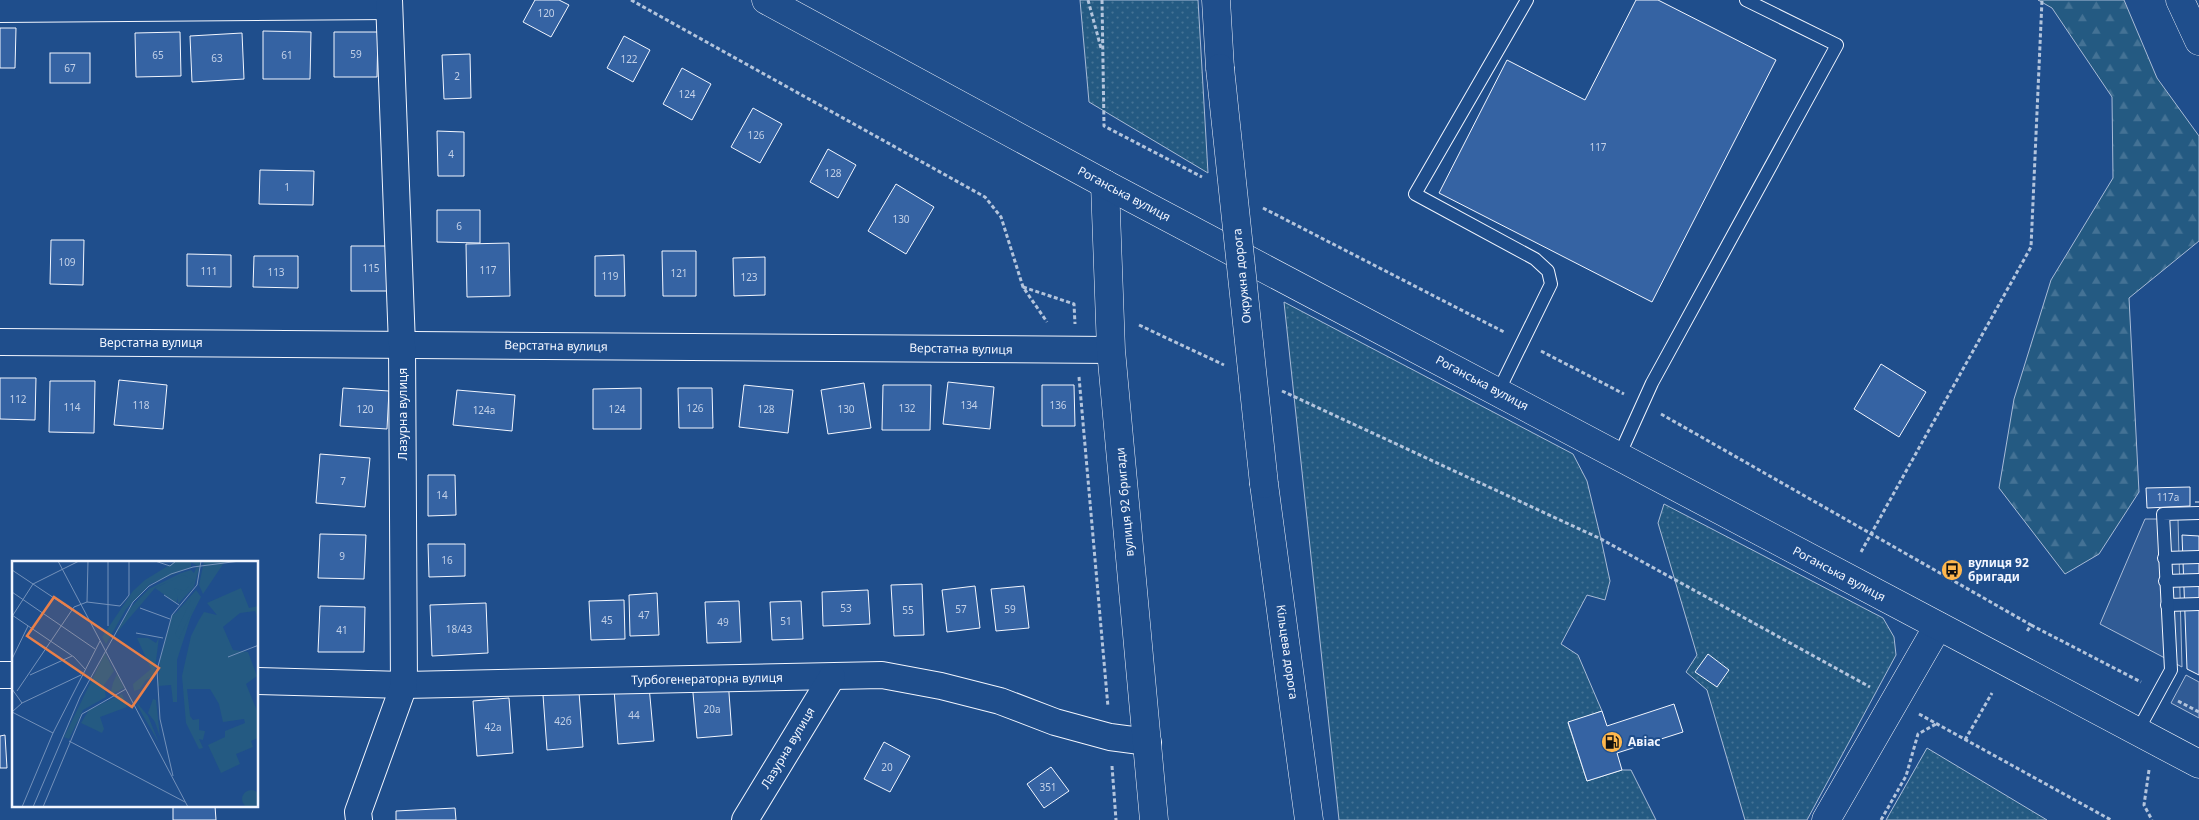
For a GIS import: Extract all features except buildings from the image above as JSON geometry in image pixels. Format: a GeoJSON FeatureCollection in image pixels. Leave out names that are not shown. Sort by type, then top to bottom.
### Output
{"type":"FeatureCollection","features":[{"type":"Feature","properties":{"kind":"main road","name":"Роганська вулиця"},"geometry":{"type":"LineString","coordinates":[[766,0],[1105,184],[2199,764]]}},
{"type":"Feature","properties":{"kind":"main road","name":"Окружна дорога"},"geometry":{"type":"LineString","coordinates":[[1216,0],[1220,68],[1264,484]]}},
{"type":"Feature","properties":{"kind":"main road"},"geometry":{"type":"LineString","coordinates":[[2180,0],[2199,41]]}},
{"type":"Feature","properties":{"kind":"main road","name":"вулиця 92 бригади"},"geometry":{"type":"LineString","coordinates":[[1105,184],[1111,350],[1154,820]]}},
{"type":"Feature","properties":{"kind":"main road","name":"Кільцева дорога"},"geometry":{"type":"LineString","coordinates":[[1264,484],[1309,820]]}},
{"type":"Feature","properties":{"kind":"main road"},"geometry":{"type":"LineString","coordinates":[[1826,820],[1938,626]]}},
{"type":"Feature","properties":{"kind":"street"},"geometry":{"type":"LineString","coordinates":[[0,9],[389,3]]}},
{"type":"Feature","properties":{"kind":"street","name":"Лазурна вулиця"},"geometry":{"type":"LineString","coordinates":[[359,820],[358,812],[404,685],[402,344],[389,3]]}},
{"type":"Feature","properties":{"kind":"street","name":"Верстатна вулиця"},"geometry":{"type":"LineString","coordinates":[[0,342],[1111,350]]}},
{"type":"Feature","properties":{"kind":"street","name":"Турбогенераторна вулиця"},"geometry":{"type":"LineString","coordinates":[[259,681],[404,685],[882,676],[941,686],[1000,701],[1055,722],[1110,737],[1148,742]]}},
{"type":"Feature","properties":{"kind":"street","name":"Лазурна вулиця"},"geometry":{"type":"LineString","coordinates":[[745,820],[832,677]]}},
{"type":"Feature","properties":{"kind":"lane"},"geometry":{"type":"LineString","coordinates":[[1498,392],[1551,284],[1548,271],[1535,259],[1415,194],[1527,0]]}},
{"type":"Feature","properties":{"kind":"lane"},"geometry":{"type":"LineString","coordinates":[[1619,456],[1643,404],[1837,45],[1746,0]]}},
{"type":"Feature","properties":{"kind":"lane"},"geometry":{"type":"LineString","coordinates":[[2145,736],[2160,692],[2171,670],[2163,514],[2199,513]]}},
{"type":"Feature","properties":{"kind":"lane"},"geometry":{"type":"LineString","coordinates":[[2164,558],[2199,556]]}},
{"type":"Feature","properties":{"kind":"lane"},"geometry":{"type":"LineString","coordinates":[[2165,581],[2199,580]]}},
{"type":"Feature","properties":{"kind":"lane"},"geometry":{"type":"LineString","coordinates":[[2167,605],[2199,604]]}},
{"type":"Feature","properties":{"kind":"path"},"geometry":{"type":"LineString","coordinates":[[631,0],[985,197],[1000,217],[1023,287],[1074,304],[1076,350],[1116,820]]}},
{"type":"Feature","properties":{"kind":"path"},"geometry":{"type":"LineString","coordinates":[[1088,0],[1102,52]]}},
{"type":"Feature","properties":{"kind":"path"},"geometry":{"type":"LineString","coordinates":[[1102,0],[1104,126],[1208,180]]}},
{"type":"Feature","properties":{"kind":"path"},"geometry":{"type":"LineString","coordinates":[[1869,534],[2032,247],[2042,0]]}},
{"type":"Feature","properties":{"kind":"path"},"geometry":{"type":"LineString","coordinates":[[1261,207],[1643,404],[2030,625],[2199,712]]}},
{"type":"Feature","properties":{"kind":"path"},"geometry":{"type":"LineString","coordinates":[[1135,324],[1225,365]]}},
{"type":"Feature","properties":{"kind":"path"},"geometry":{"type":"LineString","coordinates":[[1279,390],[1601,539],[1871,687]]}},
{"type":"Feature","properties":{"kind":"path"},"geometry":{"type":"LineString","coordinates":[[2026,634],[2030,625]]}},
{"type":"Feature","properties":{"kind":"path"},"geometry":{"type":"LineString","coordinates":[[1965,740],[1992,693]]}},
{"type":"Feature","properties":{"kind":"path"},"geometry":{"type":"LineString","coordinates":[[1914,711],[2111,820]]}},
{"type":"Feature","properties":{"kind":"path"},"geometry":{"type":"LineString","coordinates":[[1881,820],[1906,776],[1918,734],[1936,724]]}},
{"type":"Feature","properties":{"kind":"path"},"geometry":{"type":"LineString","coordinates":[[2145,736],[2144,805],[2152,820]]}},
{"type":"Feature","properties":{"kind":"green space"},"geometry":{"type":"Polygon","coordinates":[[[1080,0],[1198,0],[1208,173],[1089,102],[1080,0]]]}},
{"type":"Feature","properties":{"kind":"green space"},"geometry":{"type":"Polygon","coordinates":[[[2038,0],[2124,0],[2157,78],[2199,136],[2199,241],[2129,298],[2139,492],[2099,554],[2065,574],[1999,488],[2014,399],[2051,280],[2113,178],[2112,97],[2052,8],[2038,0]]]}},
{"type":"Feature","properties":{"kind":"green space"},"geometry":{"type":"Polygon","coordinates":[[[1284,302],[1573,454],[1587,481],[1610,581],[1605,600],[1587,595],[1561,644],[1578,655],[1602,711],[1568,723],[1587,781],[1622,770],[1631,770],[1656,820],[1339,820],[1284,302]]]}},
{"type":"Feature","properties":{"kind":"green space"},"geometry":{"type":"Polygon","coordinates":[[[1664,504],[1883,618],[1894,637],[1896,655],[1807,820],[1745,820],[1707,690],[1686,672],[1697,655],[1658,523],[1664,504]]]}},
{"type":"Feature","properties":{"kind":"green space"},"geometry":{"type":"Polygon","coordinates":[[[1927,748],[2047,820],[1886,820],[1927,748]]]}},
{"type":"Feature","properties":{"kind":"shaded area"},"geometry":{"type":"Polygon","coordinates":[[[2145,519],[2178,519],[2182,667],[2100,624],[2145,519]]]}},
{"type":"Feature","properties":{"kind":"shaded area"},"geometry":{"type":"Polygon","coordinates":[[[2186,675],[2199,682],[2199,718],[2171,703],[2186,675]]]}},
{"type":"Feature","properties":{"kind":"place","name":"вулиця 92 бригади"},"geometry":{"type":"Point","coordinates":[1952,570]}},
{"type":"Feature","properties":{"kind":"place","name":"Авіас"},"geometry":{"type":"Point","coordinates":[1612,742]}}]}
